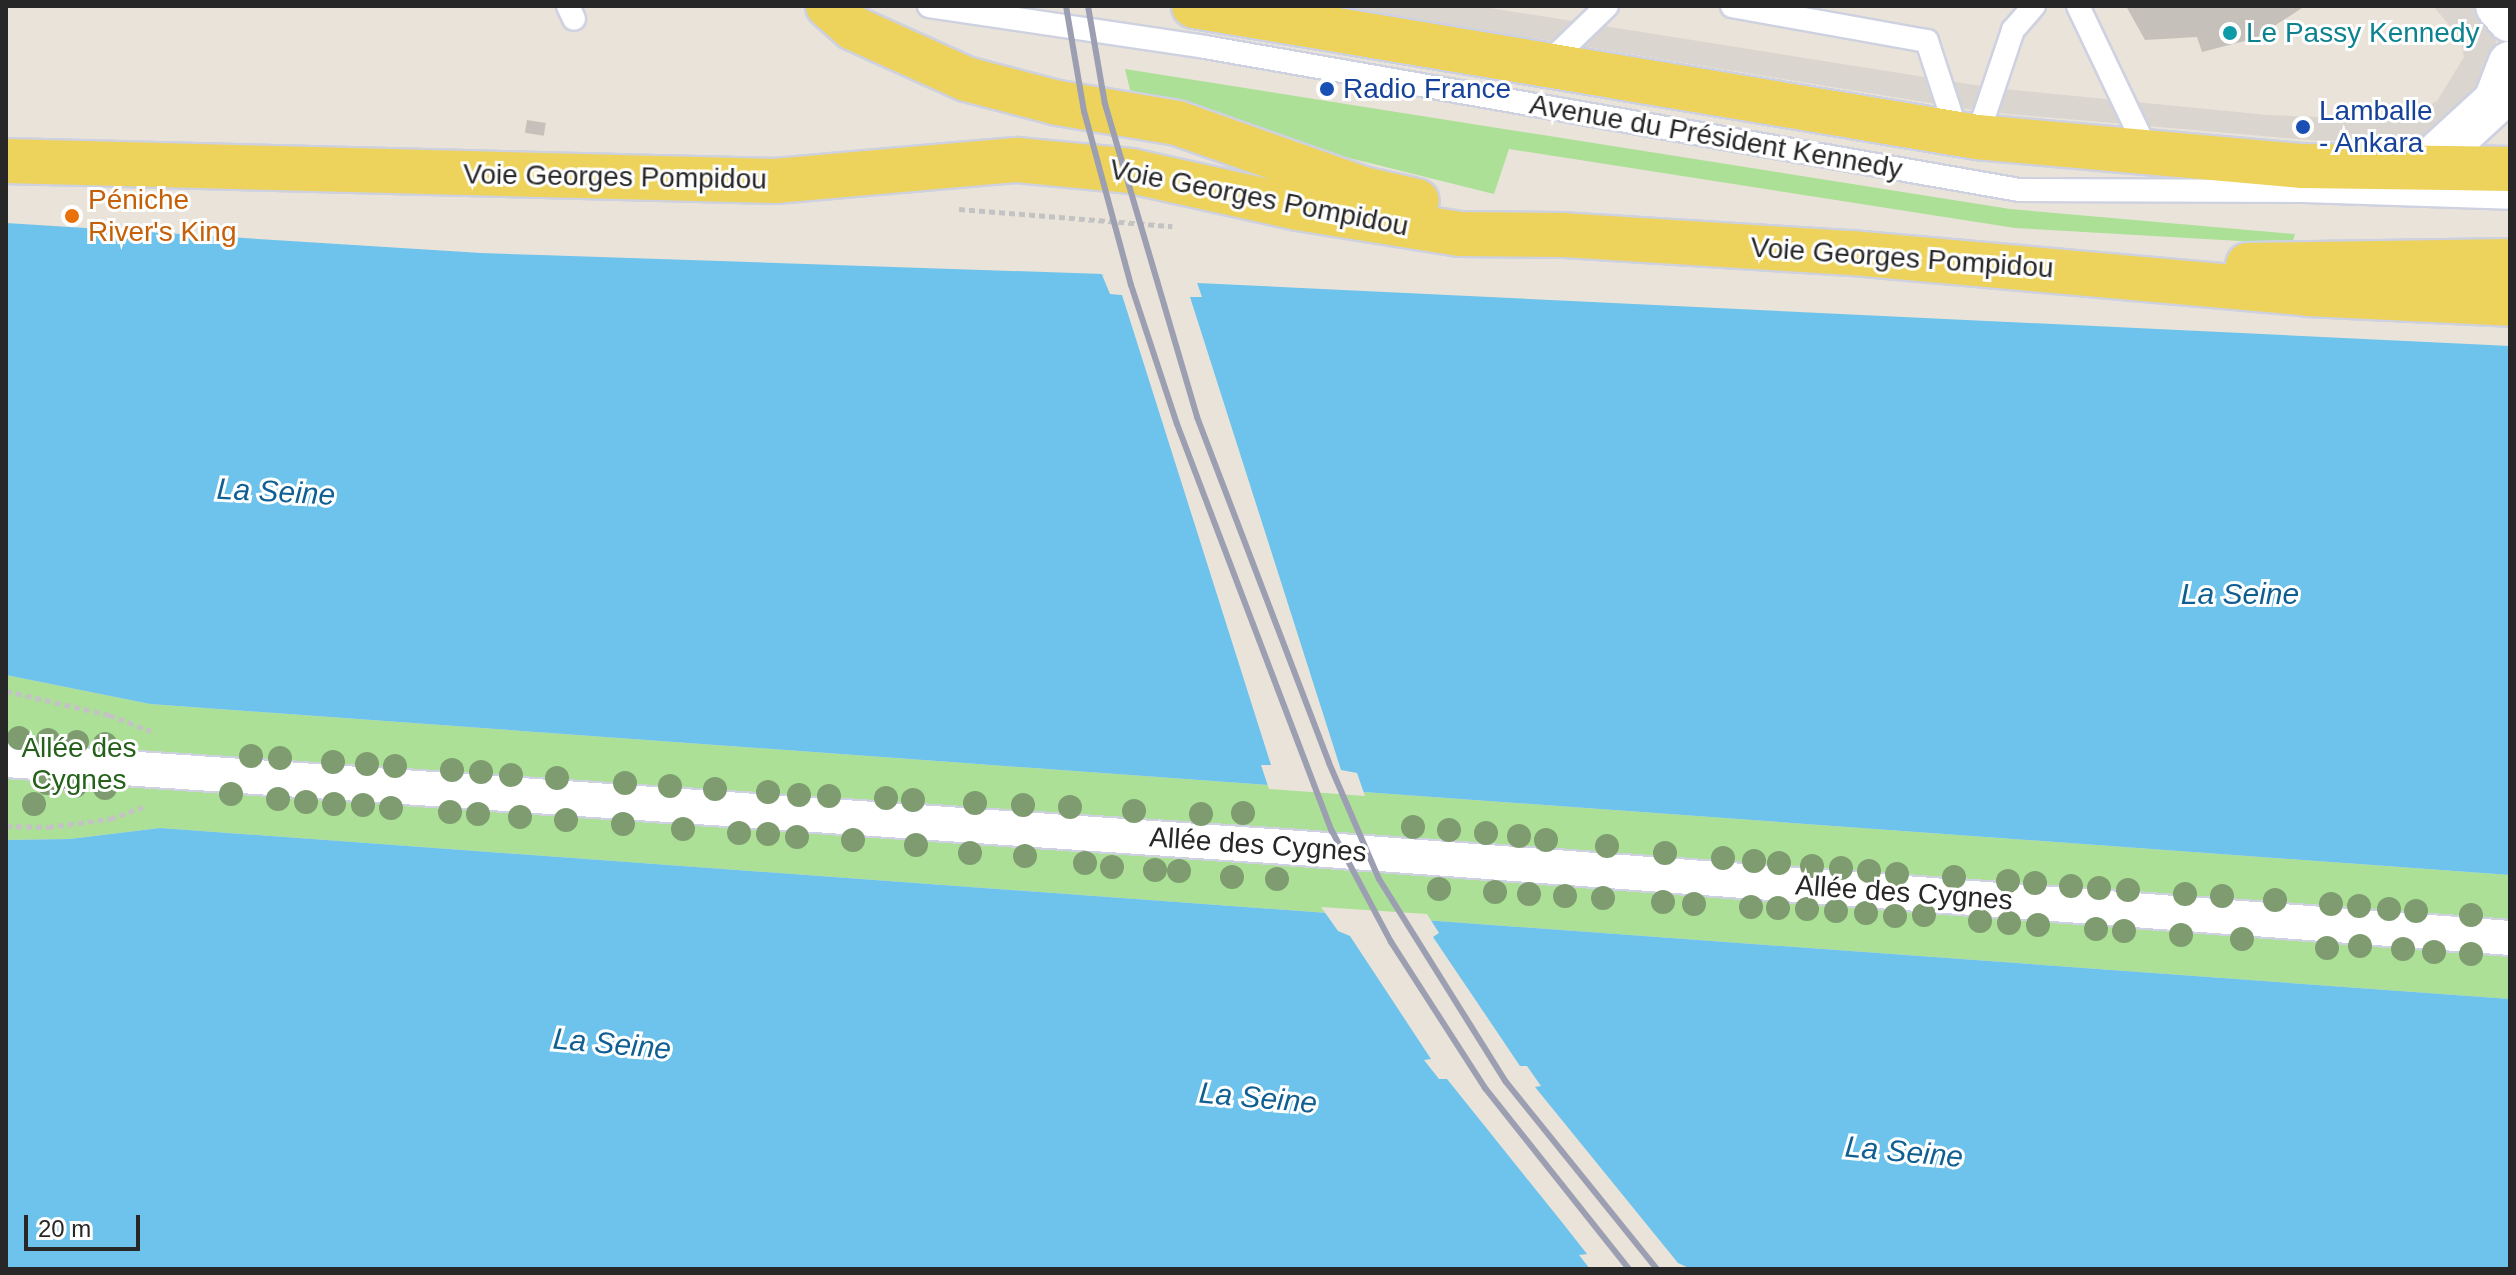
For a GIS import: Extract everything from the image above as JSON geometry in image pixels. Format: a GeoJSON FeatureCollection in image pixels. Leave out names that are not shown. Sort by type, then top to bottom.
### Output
{"type":"FeatureCollection","features":[{"type":"Feature","properties":{"kind":"main road"},"geometry":{"type":"LineString","coordinates":[[828,6],[853,28],[966,79],[1058,103],[1177,123],[1363,189],[1563,235]]}},
{"type":"Feature","properties":{"kind":"main road","name":"Avenue du Président Kennedy"},"geometry":{"type":"LineString","coordinates":[[1194,6],[1967,135],[2148,153],[2421,170],[2510,169]]}},
{"type":"Feature","properties":{"kind":"main road","name":"Voie Georges Pompidou"},"geometry":{"type":"LineString","coordinates":[[6,161],[775,181],[1017,160],[1170,177],[1405,227],[1503,237],[1563,235],[2089,271],[2308,294],[2510,304]]}},
{"type":"Feature","properties":{"kind":"main road"},"geometry":{"type":"LineString","coordinates":[[2089,271],[2381,260],[2510,261]]}},
{"type":"Feature","properties":{"kind":"street"},"geometry":{"type":"LineString","coordinates":[[2498,6],[2510,20]]}},
{"type":"Feature","properties":{"kind":"street"},"geometry":{"type":"LineString","coordinates":[[2421,170],[2496,101],[2510,64]]}},
{"type":"Feature","properties":{"kind":"street","name":"Allée des Cygnes"},"geometry":{"type":"LineString","coordinates":[[6,760],[1286,847],[2510,938]]}},
{"type":"Feature","properties":{"kind":"lane","name":"Avenue du Président Kennedy"},"geometry":{"type":"LineString","coordinates":[[929,6],[1205,47],[2019,190],[2510,198]]}},
{"type":"Feature","properties":{"kind":"lane"},"geometry":{"type":"LineString","coordinates":[[1545,66],[1607,6]]}},
{"type":"Feature","properties":{"kind":"lane"},"geometry":{"type":"LineString","coordinates":[[1732,6],[1927,41],[1967,135]]}},
{"type":"Feature","properties":{"kind":"lane"},"geometry":{"type":"LineString","coordinates":[[1967,135],[2013,30],[2034,6]]}},
{"type":"Feature","properties":{"kind":"lane"},"geometry":{"type":"LineString","coordinates":[[2078,6],[2148,153]]}},
{"type":"Feature","properties":{"kind":"green space"},"geometry":{"type":"Polygon","coordinates":[[[1125,69],[2010,209],[2295,234],[2292,244],[2015,228],[1509,149],[1494,194],[1293,144],[1130,90],[1125,69]]]}},
{"type":"Feature","properties":{"kind":"green space","name":"Allée des Cygnes"},"geometry":{"type":"Polygon","coordinates":[[[6,675],[150,704],[2510,875],[2510,999],[160,828],[70,839],[6,840],[6,675]]]}},
{"type":"Feature","properties":{"kind":"shaded area"},"geometry":{"type":"Polygon","coordinates":[[[1335,6],[1478,6],[1994,88],[2268,115],[2400,120],[2437,101],[2464,57],[2460,38],[2433,6],[2480,6],[2494,21],[2498,65],[2436,139],[2321,141],[1985,112],[1335,6]]]}},
{"type":"Feature","properties":{"kind":"water","name":"La Seine"},"geometry":{"type":"Polygon","coordinates":[[[6,223],[481,253],[1103,274],[1111,294],[1201,297],[1197,283],[2510,346],[2510,875],[150,704],[6,675],[6,223]]]}},
{"type":"Feature","properties":{"kind":"water","name":"La Seine"},"geometry":{"type":"Polygon","coordinates":[[[160,828],[2510,999],[2510,1269],[6,1269],[6,840],[70,839],[160,828]]]}},
{"type":"Feature","properties":{"kind":"pier"},"geometry":{"type":"Polygon","coordinates":[[[1100,270],[1113,290],[1196,292],[1196,280],[1202,297],[1190,297],[1341,770],[1357,773],[1365,796],[1269,789],[1261,765],[1271,765],[1122,295],[1110,294],[1100,270]]]}},
{"type":"Feature","properties":{"kind":"pier"},"geometry":{"type":"Polygon","coordinates":[[[1321,907],[1427,914],[1439,933],[1433,937],[1520,1066],[1527,1066],[1541,1086],[1535,1087],[1678,1263],[1691,1269],[1590,1269],[1579,1255],[1587,1254],[1561,1221],[1447,1079],[1439,1079],[1424,1060],[1431,1059],[1350,936],[1338,931],[1321,907]]]}},
{"type":"Feature","properties":{"kind":"building","name":"Le Passy Kennedy"},"geometry":{"type":"Polygon","coordinates":[[[2126,6],[2305,6],[2256,38],[2202,52],[2197,37],[2145,40],[2126,6]]]}},
{"type":"Feature","properties":{"kind":"building"},"geometry":{"type":"Polygon","coordinates":[[[527,120],[546,123],[544,136],[525,133],[527,120]]]}},
{"type":"Feature","properties":{"kind":"railway"},"geometry":{"type":"LineString","coordinates":[[1066,6],[1084,111],[1131,285],[1177,424],[1332,831],[1391,942],[1485,1088],[1629,1269]]}},
{"type":"Feature","properties":{"kind":"railway"},"geometry":{"type":"LineString","coordinates":[[1088,6],[1105,104],[1197,417],[1329,763],[1379,879],[1506,1082],[1657,1269]]}},
{"type":"Feature","properties":{"kind":"place","name":"Le Passy Kennedy"},"geometry":{"type":"Point","coordinates":[2230,33]}},
{"type":"Feature","properties":{"kind":"place","name":"Radio France"},"geometry":{"type":"Point","coordinates":[1327,89]}},
{"type":"Feature","properties":{"kind":"place","name":"Lamballe - Ankara"},"geometry":{"type":"Point","coordinates":[2303,127]}},
{"type":"Feature","properties":{"kind":"place","name":"Péniche River's King"},"geometry":{"type":"Point","coordinates":[72,216]}}]}
